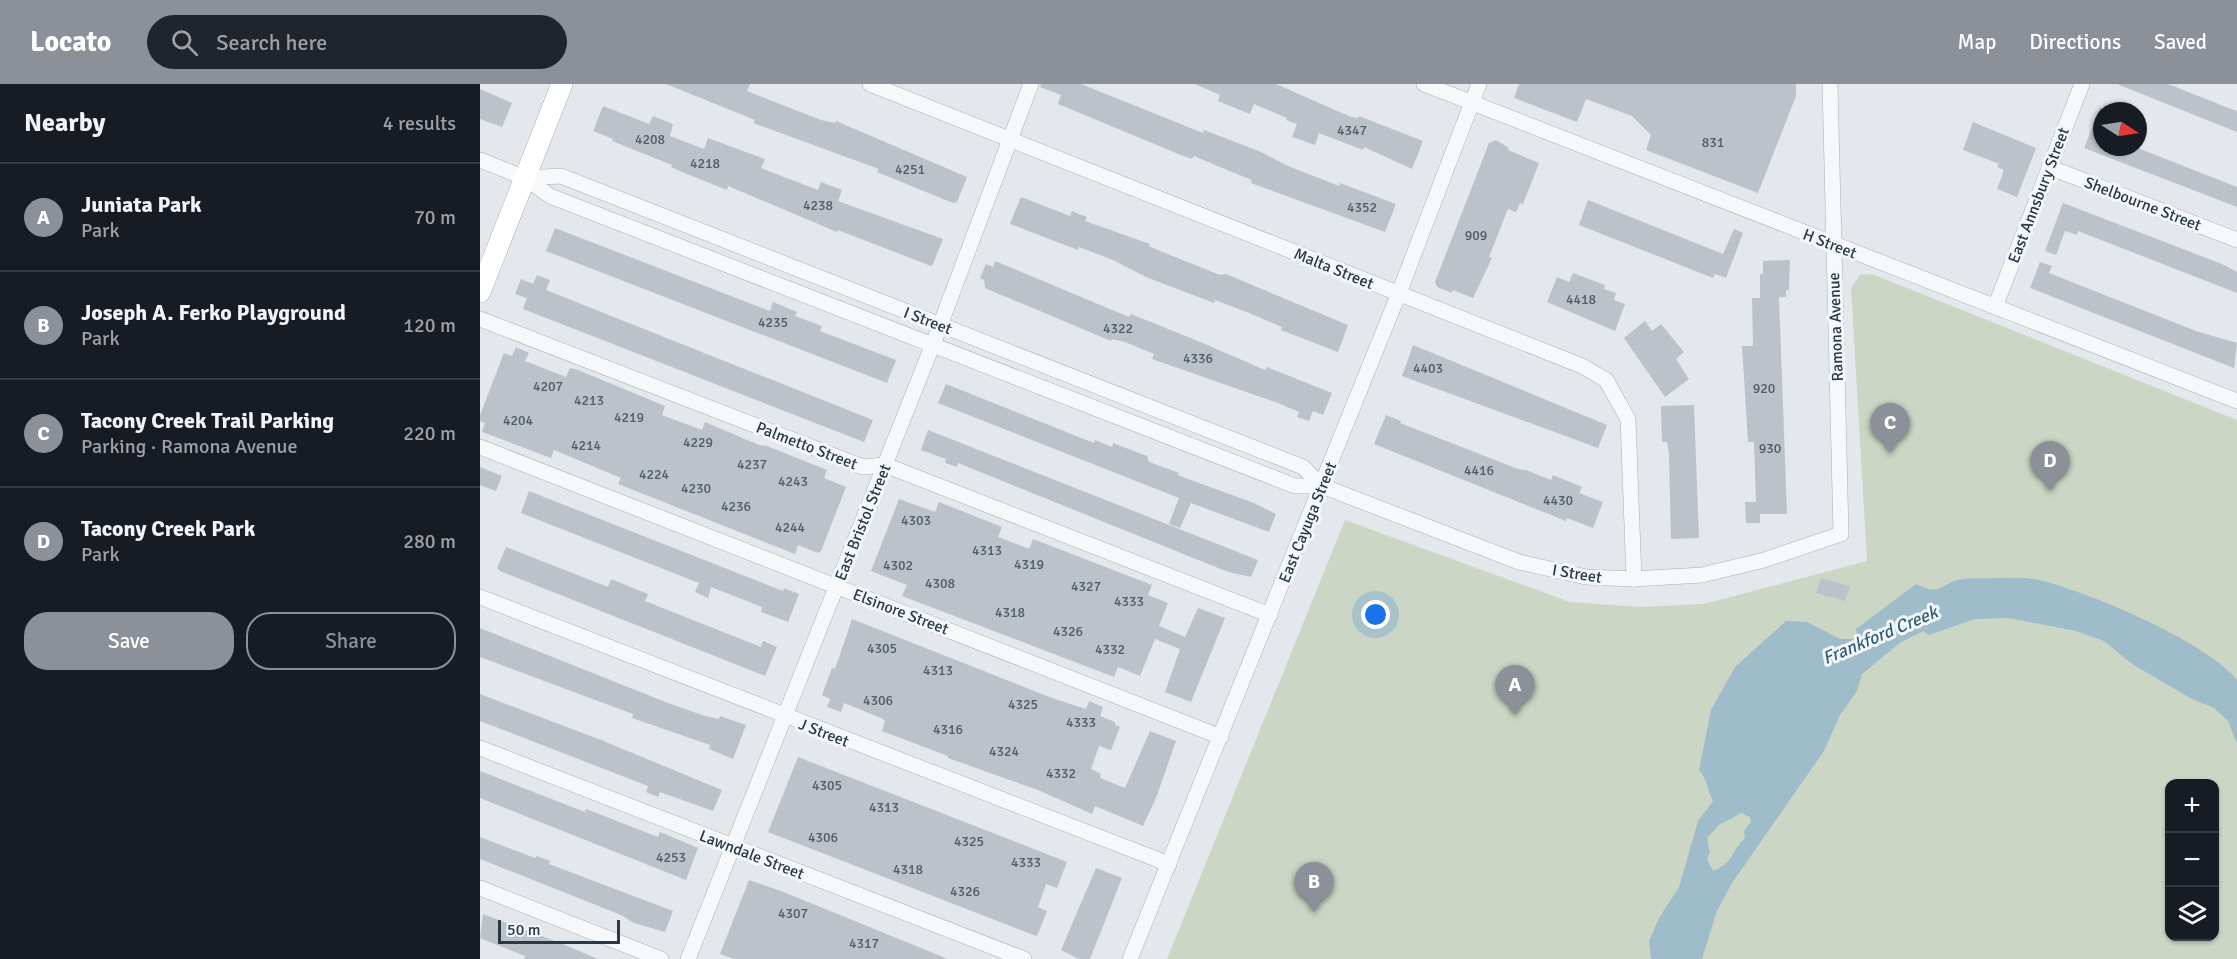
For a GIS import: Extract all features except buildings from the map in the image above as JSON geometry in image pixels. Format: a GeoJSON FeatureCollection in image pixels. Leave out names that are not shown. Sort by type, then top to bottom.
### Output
{"type":"FeatureCollection","features":[{"type":"Feature","properties":{"kind":"main road"},"geometry":{"type":"LineString","coordinates":[[480,292],[562,84]]}},
{"type":"Feature","properties":{"kind":"street","name":"Malta Street"},"geometry":{"type":"LineString","coordinates":[[870,84],[1582,366],[1606,380],[1628,419],[1634,579]]}},
{"type":"Feature","properties":{"kind":"street","name":"East Bristol Street"},"geometry":{"type":"LineString","coordinates":[[688,959],[933,344],[1031,84]]}},
{"type":"Feature","properties":{"kind":"street","name":"H Street"},"geometry":{"type":"LineString","coordinates":[[1424,84],[2237,400]]}},
{"type":"Feature","properties":{"kind":"street","name":"East Cayuga Street"},"geometry":{"type":"LineString","coordinates":[[1130,959],[1399,293],[1479,84]]}},
{"type":"Feature","properties":{"kind":"street","name":"Ramona Avenue"},"geometry":{"type":"LineString","coordinates":[[1830,84],[1841,534]]}},
{"type":"Feature","properties":{"kind":"street","name":"East Annsbury Street"},"geometry":{"type":"LineString","coordinates":[[1995,307],[2082,84]]}},
{"type":"Feature","properties":{"kind":"street","name":"I Street"},"geometry":{"type":"LineString","coordinates":[[480,160],[525,178],[550,196],[1295,486],[1322,486],[1519,562],[1587,577],[1634,579],[1702,575],[1764,560],[1841,534]]}},
{"type":"Feature","properties":{"kind":"street","name":"Shelbourne Street"},"geometry":{"type":"LineString","coordinates":[[2049,167],[2237,240]]}},
{"type":"Feature","properties":{"kind":"street","name":"I Street"},"geometry":{"type":"LineString","coordinates":[[525,178],[561,176],[1303,467],[1322,486]]}},
{"type":"Feature","properties":{"kind":"street","name":"Palmetto Street"},"geometry":{"type":"LineString","coordinates":[[480,319],[863,467],[885,465],[1270,615]]}},
{"type":"Feature","properties":{"kind":"street","name":"Elsinore Street"},"geometry":{"type":"LineString","coordinates":[[480,447],[1221,737]]}},
{"type":"Feature","properties":{"kind":"street","name":"J Street"},"geometry":{"type":"LineString","coordinates":[[480,597],[784,717],[1168,864]]}},
{"type":"Feature","properties":{"kind":"street","name":"Lawndale Street"},"geometry":{"type":"LineString","coordinates":[[480,748],[1024,959]]}},
{"type":"Feature","properties":{"kind":"street"},"geometry":{"type":"LineString","coordinates":[[480,888],[661,959]]}},
{"type":"Feature","properties":{"kind":"green space"},"geometry":{"type":"Polygon","coordinates":[[[1872,274],[2237,420],[2237,959],[1167,959],[1345,520],[1570,602],[1640,607],[1704,604],[1867,561],[1851,288],[1860,275],[1872,274]]]}},
{"type":"Feature","properties":{"kind":"water","name":"Frankford Creek"},"geometry":{"type":"Polygon","coordinates":[[[2034,579],[2056,585],[2112,605],[2172,634],[2221,665],[2237,680],[2237,744],[2228,721],[2214,708],[2192,699],[2132,664],[2104,641],[2076,631],[2008,618],[1975,619],[1929,635],[1923,631],[1901,642],[1862,674],[1857,691],[1840,715],[1824,751],[1732,883],[1717,911],[1702,959],[1651,959],[1649,941],[1659,918],[1679,887],[1698,821],[1713,801],[1699,770],[1711,710],[1735,667],[1786,621],[1807,622],[1840,639],[1857,639],[1856,629],[1916,584],[1932,590],[1958,580],[2034,579]],[[1741,813],[1719,825],[1707,838],[1710,852],[1707,859],[1713,871],[1729,860],[1745,838],[1744,831],[1751,822],[1750,817],[1741,813]]]}},
{"type":"Feature","properties":{"kind":"place","name":"Tacony Creek Trail Parking"},"geometry":{"type":"Point","coordinates":[1890,453]}},
{"type":"Feature","properties":{"kind":"place","name":"Tacony Creek Park"},"geometry":{"type":"Point","coordinates":[2050,491]}},
{"type":"Feature","properties":{"kind":"place","name":"Juniata Park"},"geometry":{"type":"Point","coordinates":[1515,715]}},
{"type":"Feature","properties":{"kind":"place","name":"Joseph A. Ferko Playground"},"geometry":{"type":"Point","coordinates":[1314,912]}}]}
